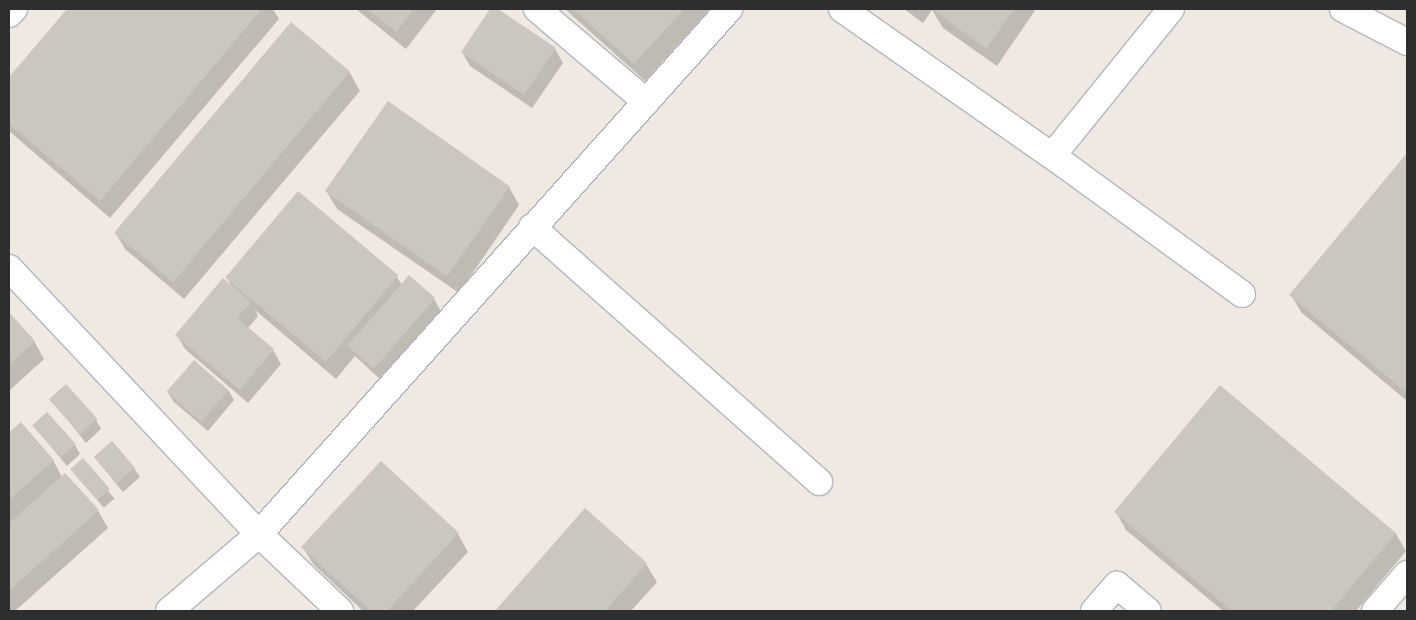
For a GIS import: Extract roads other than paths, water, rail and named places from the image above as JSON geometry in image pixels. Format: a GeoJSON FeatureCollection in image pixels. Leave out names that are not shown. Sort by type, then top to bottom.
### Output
{"type":"FeatureCollection","features":[{"type":"Feature","properties":{"kind":"street"},"geometry":{"type":"LineString","coordinates":[[9,14],[14,9]]}},
{"type":"Feature","properties":{"kind":"street"},"geometry":{"type":"LineString","coordinates":[[537,9],[645,101]]}},
{"type":"Feature","properties":{"kind":"street"},"geometry":{"type":"LineString","coordinates":[[169,611],[259,534],[729,9]]}},
{"type":"Feature","properties":{"kind":"street"},"geometry":{"type":"LineString","coordinates":[[842,9],[1052,156],[1242,294]]}},
{"type":"Feature","properties":{"kind":"street"},"geometry":{"type":"LineString","coordinates":[[1052,156],[1171,9]]}},
{"type":"Feature","properties":{"kind":"street"},"geometry":{"type":"LineString","coordinates":[[1343,9],[1407,42]]}},
{"type":"Feature","properties":{"kind":"street"},"geometry":{"type":"LineString","coordinates":[[532,227],[818,482]]}},
{"type":"Feature","properties":{"kind":"street"},"geometry":{"type":"LineString","coordinates":[[9,268],[259,534],[340,611]]}},
{"type":"Feature","properties":{"kind":"street"},"geometry":{"type":"LineString","coordinates":[[1375,611],[1407,574]]}},
{"type":"Feature","properties":{"kind":"street"},"geometry":{"type":"LineString","coordinates":[[1094,611],[1117,585],[1148,611]]}}]}
